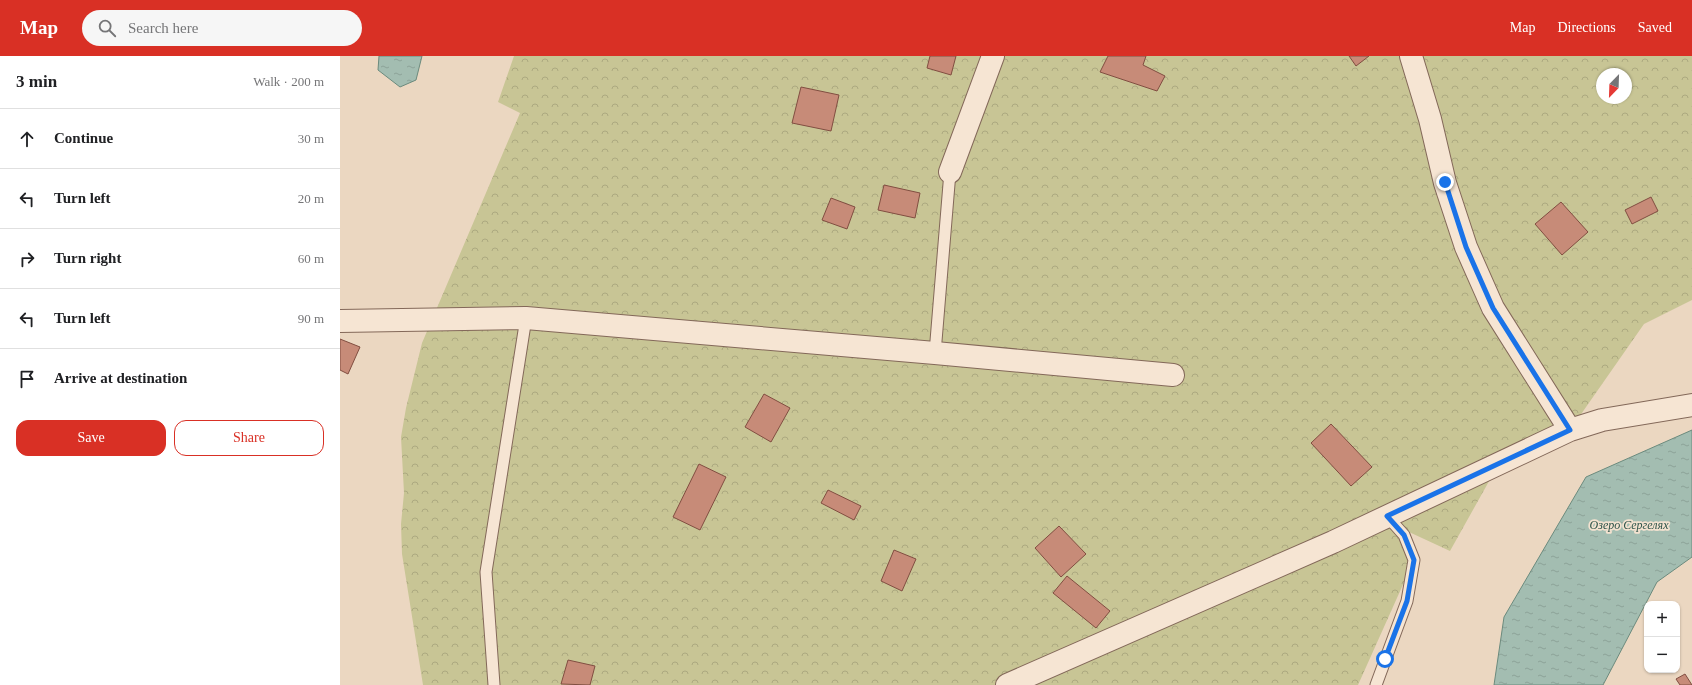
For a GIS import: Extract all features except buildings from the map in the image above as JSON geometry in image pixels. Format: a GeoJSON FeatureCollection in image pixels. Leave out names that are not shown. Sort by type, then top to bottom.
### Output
{"type":"FeatureCollection","features":[{"type":"Feature","properties":{"kind":"street"},"geometry":{"type":"LineString","coordinates":[[950,172],[993,56]]}},
{"type":"Feature","properties":{"kind":"street"},"geometry":{"type":"LineString","coordinates":[[1411,56],[1430,119],[1445,182],[1466,247],[1493,308],[1570,430]]}},
{"type":"Feature","properties":{"kind":"street"},"geometry":{"type":"LineString","coordinates":[[340,321],[526,318],[1173,375]]}},
{"type":"Feature","properties":{"kind":"street"},"geometry":{"type":"LineString","coordinates":[[1007,685],[1333,542],[1570,430],[1602,420],[1692,405]]}},
{"type":"Feature","properties":{"kind":"lane"},"geometry":{"type":"LineString","coordinates":[[935,353],[950,172]]}},
{"type":"Feature","properties":{"kind":"lane"},"geometry":{"type":"LineString","coordinates":[[494,685],[486,572],[526,318]]}},
{"type":"Feature","properties":{"kind":"lane"},"geometry":{"type":"LineString","coordinates":[[1376,685],[1407,601],[1414,560],[1404,535],[1387,516]]}},
{"type":"Feature","properties":{"kind":"green space"},"geometry":{"type":"Polygon","coordinates":[[[514,56],[1692,56],[1692,300],[1644,324],[1570,430],[1502,458],[1450,551],[1409,532],[1414,560],[1358,685],[423,685],[402,554],[401,524],[404,493],[401,437],[406,408],[422,343],[520,113],[498,102],[514,56]]]}},
{"type":"Feature","properties":{"kind":"water"},"geometry":{"type":"Polygon","coordinates":[[[379,56],[422,56],[416,80],[400,87],[378,70],[379,56]]]}},
{"type":"Feature","properties":{"kind":"water","name":"Озеро Сергелях"},"geometry":{"type":"Polygon","coordinates":[[[1692,430],[1692,557],[1657,582],[1647,601],[1644,601],[1644,607],[1603,685],[1494,685],[1504,617],[1586,477],[1692,430]]]}},
{"type":"Feature","properties":{"kind":"route"},"geometry":{"type":"LineString","coordinates":[[1385,659],[1407,601],[1414,560],[1404,535],[1387,516],[1570,430],[1493,308],[1466,247],[1445,182]]}}]}
